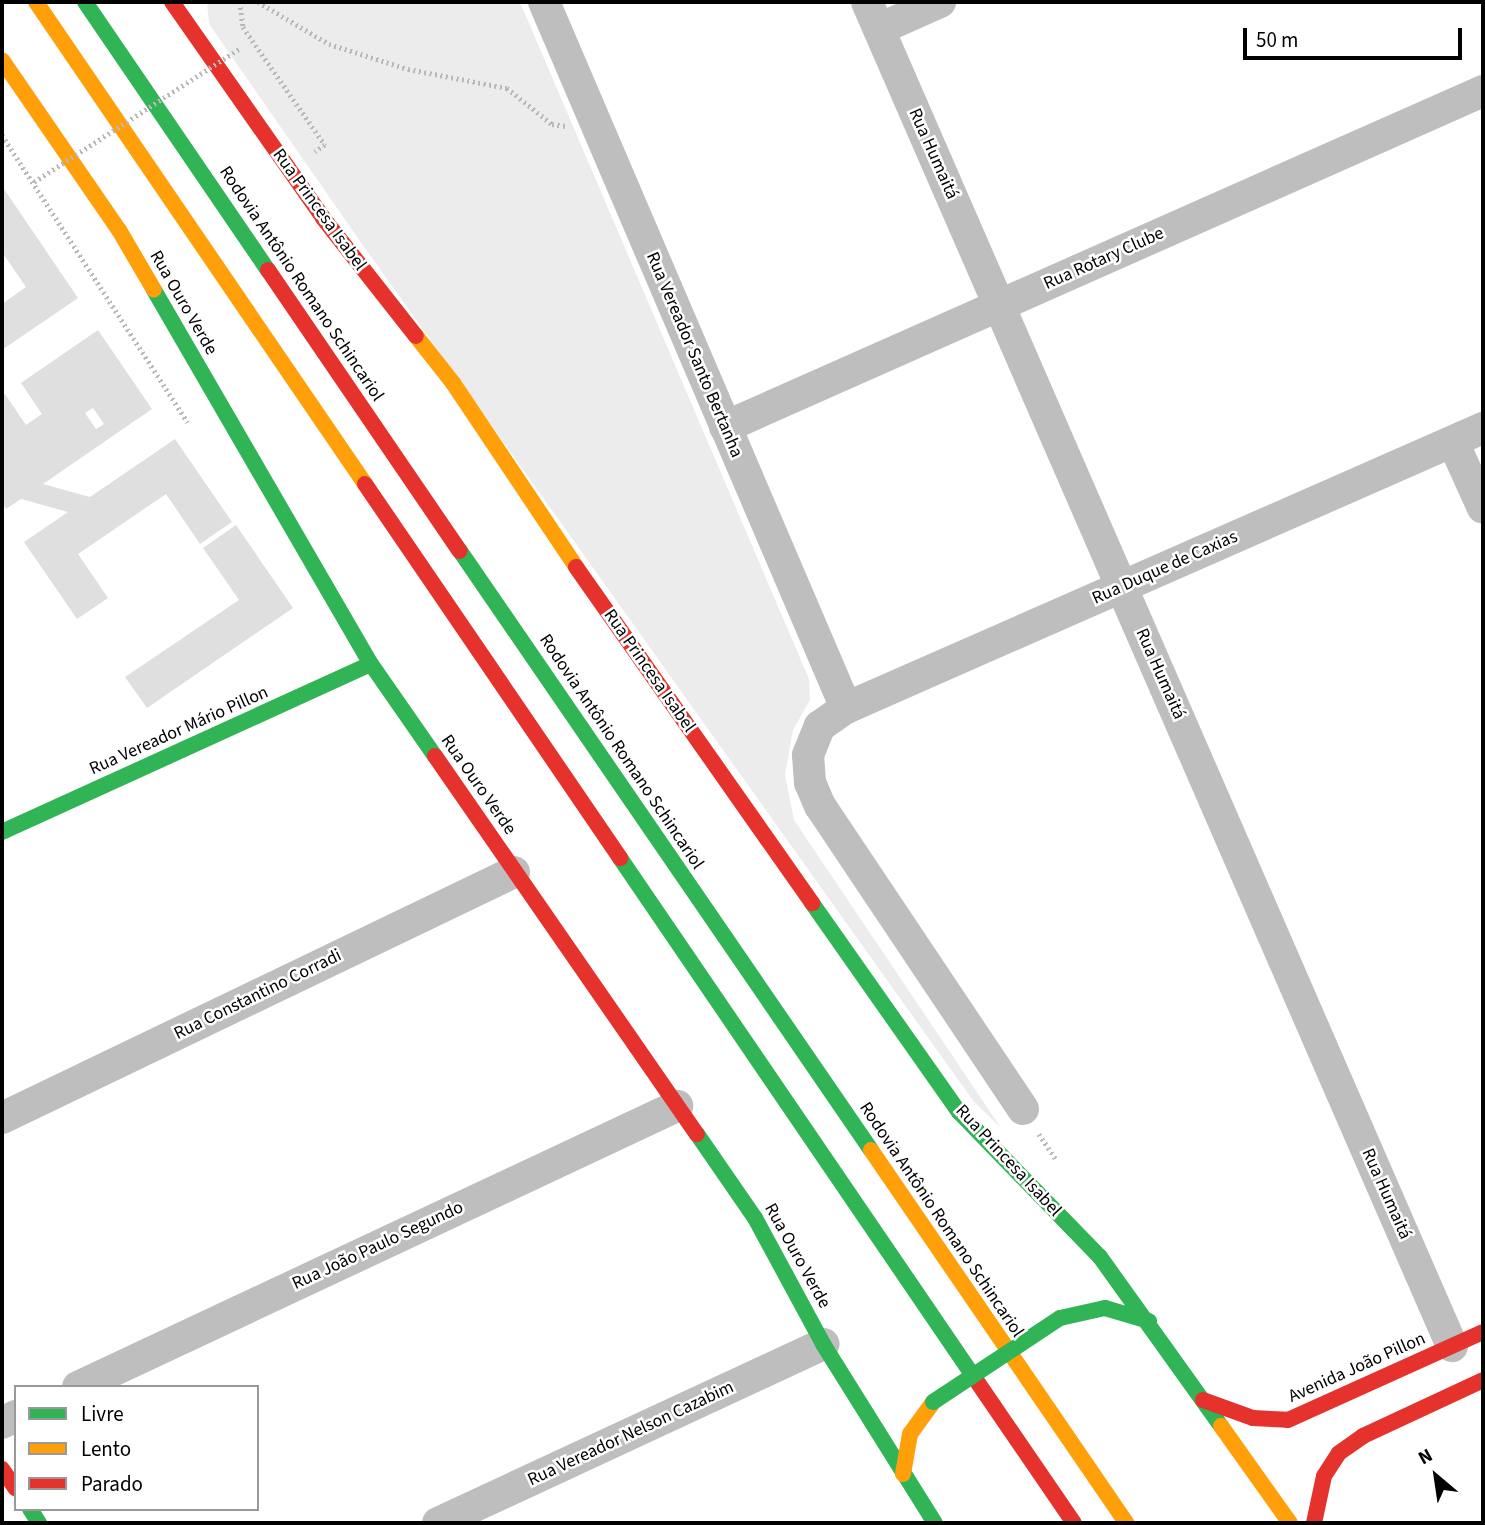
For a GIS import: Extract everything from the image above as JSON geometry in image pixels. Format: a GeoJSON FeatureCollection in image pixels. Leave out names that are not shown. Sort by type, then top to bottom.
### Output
{"type":"FeatureCollection","features":[{"type":"Feature","properties":{"kind":"main road"},"geometry":{"type":"LineString","coordinates":[[36,2],[1074,1523]]}},
{"type":"Feature","properties":{"kind":"main road","name":"Rodovia Antônio Romano Schincariol"},"geometry":{"type":"LineString","coordinates":[[85,2],[1126,1523]]}},
{"type":"Feature","properties":{"kind":"main road","name":"Rua Princesa Isabel"},"geometry":{"type":"LineString","coordinates":[[172,2],[323,218],[453,383],[548,527],[959,1112],[1100,1257],[1149,1321],[1290,1523]]}},
{"type":"Feature","properties":{"kind":"main road","name":"Rua Ouro Verde"},"geometry":{"type":"LineString","coordinates":[[2,60],[119,230],[371,664],[755,1218],[823,1344],[935,1523]]}},
{"type":"Feature","properties":{"kind":"main road","name":"Rua Vereador Mário Pillon"},"geometry":{"type":"LineString","coordinates":[[2,832],[371,664]]}},
{"type":"Feature","properties":{"kind":"main road"},"geometry":{"type":"LineString","coordinates":[[903,1474],[910,1434],[933,1402],[1060,1318],[1105,1308],[1149,1321]]}},
{"type":"Feature","properties":{"kind":"main road","name":"Avenida João Pillon"},"geometry":{"type":"LineString","coordinates":[[1203,1400],[1253,1418],[1288,1420],[1483,1332]]}},
{"type":"Feature","properties":{"kind":"main road"},"geometry":{"type":"LineString","coordinates":[[1314,1523],[1324,1476],[1339,1453],[1363,1436],[1483,1380]]}},
{"type":"Feature","properties":{"kind":"main road"},"geometry":{"type":"LineString","coordinates":[[2,1469],[14,1486]]}},
{"type":"Feature","properties":{"kind":"street","name":"Rua Vereador Santo Bertanha"},"geometry":{"type":"LineString","coordinates":[[544,2],[846,708]]}},
{"type":"Feature","properties":{"kind":"street"},"geometry":{"type":"LineString","coordinates":[[873,15],[940,2]]}},
{"type":"Feature","properties":{"kind":"street","name":"Rua Humaitá"},"geometry":{"type":"LineString","coordinates":[[873,15],[1452,1346]]}},
{"type":"Feature","properties":{"kind":"street","name":"Rua Rotary Clube"},"geometry":{"type":"LineString","coordinates":[[725,427],[1483,91]]}},
{"type":"Feature","properties":{"kind":"street","name":"Rua Duque de Caxias"},"geometry":{"type":"LineString","coordinates":[[846,708],[1483,428]]}},
{"type":"Feature","properties":{"kind":"street"},"geometry":{"type":"LineString","coordinates":[[1453,442],[1483,508]]}},
{"type":"Feature","properties":{"kind":"street"},"geometry":{"type":"LineString","coordinates":[[846,708],[830,715],[812,741],[810,783],[820,806],[1023,1110]]}},
{"type":"Feature","properties":{"kind":"street","name":"Rua Constantino Corradi"},"geometry":{"type":"LineString","coordinates":[[2,1118],[514,872]]}},
{"type":"Feature","properties":{"kind":"street","name":"Rua João Paulo Segundo"},"geometry":{"type":"LineString","coordinates":[[82,1385],[677,1106]]}},
{"type":"Feature","properties":{"kind":"street","name":"Rua Vereador Nelson Cazabim"},"geometry":{"type":"LineString","coordinates":[[438,1523],[823,1344]]}},
{"type":"Feature","properties":{"kind":"path"},"geometry":{"type":"LineString","coordinates":[[240,2],[243,27],[257,48]]}},
{"type":"Feature","properties":{"kind":"path"},"geometry":{"type":"LineString","coordinates":[[258,2],[328,44],[408,69],[507,88],[552,124],[597,127]]}},
{"type":"Feature","properties":{"kind":"path"},"geometry":{"type":"LineString","coordinates":[[2,135],[34,182],[240,48]]}},
{"type":"Feature","properties":{"kind":"shaded area"},"geometry":{"type":"Polygon","coordinates":[[[207,2],[520,2],[809,679],[810,700],[793,730],[785,775],[794,820],[1001,1128],[974,1102],[362,244],[209,24],[207,2]]]}},
{"type":"Feature","properties":{"kind":"building"},"geometry":{"type":"Polygon","coordinates":[[[2,186],[78,298],[2,350],[2,304],[26,287],[2,252],[2,186]]]}},
{"type":"Feature","properties":{"kind":"building"},"geometry":{"type":"Polygon","coordinates":[[[98,330],[152,409],[43,484],[90,497],[175,439],[232,522],[200,544],[166,494],[78,554],[108,598],[77,619],[24,542],[68,512],[21,499],[6,509],[2,502],[2,396],[5,394],[26,425],[42,414],[21,383],[98,330]],[[93,408],[85,413],[96,429],[104,424],[93,408]]]}},
{"type":"Feature","properties":{"kind":"building"},"geometry":{"type":"Polygon","coordinates":[[[236,525],[293,608],[147,708],[125,677],[239,600],[203,548],[236,525]]]}},
{"type":"Feature","properties":{"kind":"traffic: fast"},"geometry":{"type":"LineString","coordinates":[[85,2],[268,270]]}},
{"type":"Feature","properties":{"kind":"traffic: fast"},"geometry":{"type":"LineString","coordinates":[[154,290],[371,664],[435,756]]}},
{"type":"Feature","properties":{"kind":"traffic: fast"},"geometry":{"type":"LineString","coordinates":[[460,551],[871,1150]]}},
{"type":"Feature","properties":{"kind":"traffic: fast"},"geometry":{"type":"LineString","coordinates":[[2,832],[371,664]]}},
{"type":"Feature","properties":{"kind":"traffic: fast"},"geometry":{"type":"LineString","coordinates":[[620,858],[976,1380]]}},
{"type":"Feature","properties":{"kind":"traffic: fast"},"geometry":{"type":"LineString","coordinates":[[812,903],[959,1112],[1100,1257],[1221,1426]]}},
{"type":"Feature","properties":{"kind":"traffic: fast"},"geometry":{"type":"LineString","coordinates":[[697,1134],[755,1218],[823,1344],[935,1523]]}},
{"type":"Feature","properties":{"kind":"traffic: fast"},"geometry":{"type":"LineString","coordinates":[[1060,1318],[1105,1308],[1149,1321]]}},
{"type":"Feature","properties":{"kind":"traffic: fast"},"geometry":{"type":"LineString","coordinates":[[933,1402],[1060,1318]]}},
{"type":"Feature","properties":{"kind":"traffic: fast"},"geometry":{"type":"LineString","coordinates":[[31,1511],[39,1523]]}},
{"type":"Feature","properties":{"kind":"traffic: slow"},"geometry":{"type":"LineString","coordinates":[[36,2],[365,484]]}},
{"type":"Feature","properties":{"kind":"traffic: slow"},"geometry":{"type":"LineString","coordinates":[[2,60],[119,230],[154,290]]}},
{"type":"Feature","properties":{"kind":"traffic: slow"},"geometry":{"type":"LineString","coordinates":[[416,336],[453,383],[576,567]]}},
{"type":"Feature","properties":{"kind":"traffic: slow"},"geometry":{"type":"LineString","coordinates":[[871,1150],[1126,1523]]}},
{"type":"Feature","properties":{"kind":"traffic: slow"},"geometry":{"type":"LineString","coordinates":[[903,1474],[910,1434],[933,1402]]}},
{"type":"Feature","properties":{"kind":"traffic: slow"},"geometry":{"type":"LineString","coordinates":[[1221,1426],[1290,1523]]}},
{"type":"Feature","properties":{"kind":"traffic: jam"},"geometry":{"type":"LineString","coordinates":[[172,2],[323,218],[416,336]]}},
{"type":"Feature","properties":{"kind":"traffic: jam"},"geometry":{"type":"LineString","coordinates":[[268,270],[460,551]]}},
{"type":"Feature","properties":{"kind":"traffic: jam"},"geometry":{"type":"LineString","coordinates":[[365,484],[620,858]]}},
{"type":"Feature","properties":{"kind":"traffic: jam"},"geometry":{"type":"LineString","coordinates":[[576,567],[812,903]]}},
{"type":"Feature","properties":{"kind":"traffic: jam"},"geometry":{"type":"LineString","coordinates":[[435,756],[697,1134]]}},
{"type":"Feature","properties":{"kind":"traffic: jam"},"geometry":{"type":"LineString","coordinates":[[1203,1400],[1253,1418],[1288,1420],[1483,1332]]}},
{"type":"Feature","properties":{"kind":"traffic: jam"},"geometry":{"type":"LineString","coordinates":[[976,1380],[1074,1523]]}},
{"type":"Feature","properties":{"kind":"traffic: jam"},"geometry":{"type":"LineString","coordinates":[[1314,1523],[1324,1476],[1339,1453],[1363,1436],[1483,1380]]}},
{"type":"Feature","properties":{"kind":"traffic: jam"},"geometry":{"type":"LineString","coordinates":[[2,1469],[14,1486]]}}]}
